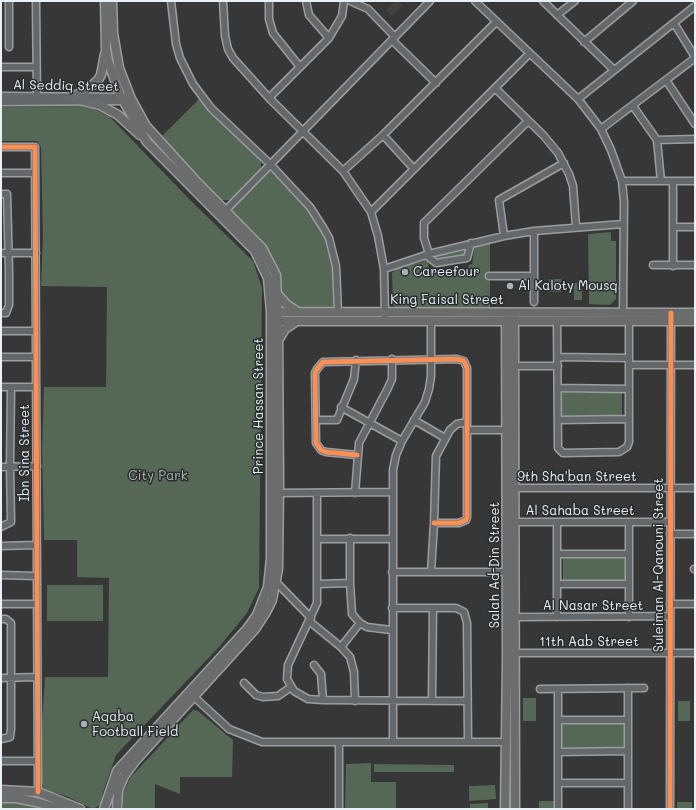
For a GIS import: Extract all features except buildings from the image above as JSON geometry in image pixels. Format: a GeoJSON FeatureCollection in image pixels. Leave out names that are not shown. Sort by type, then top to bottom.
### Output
{"type":"FeatureCollection","features":[{"type":"Feature","properties":{"kind":"main road","name":"Prince Hassan Street"},"geometry":{"type":"LineString","coordinates":[[104,809],[117,771],[255,629],[266,612],[276,582],[274,312],[268,278],[258,256],[147,142],[106,49],[105,1]]}},
{"type":"Feature","properties":{"kind":"main road","name":"Prince Hassan Street"},"geometry":{"type":"LineString","coordinates":[[112,1],[113,33],[126,97],[146,126],[161,144],[262,248],[276,275],[278,295],[274,312]]}},
{"type":"Feature","properties":{"kind":"main road"},"geometry":{"type":"LineString","coordinates":[[74,96],[88,90],[98,80],[101,75],[106,49]]}},
{"type":"Feature","properties":{"kind":"main road"},"geometry":{"type":"LineString","coordinates":[[84,101],[100,105],[118,115],[147,142]]}},
{"type":"Feature","properties":{"kind":"main road"},"geometry":{"type":"LineString","coordinates":[[278,295],[286,304],[299,312]]}},
{"type":"Feature","properties":{"kind":"main road","name":"King Faisal Street"},"geometry":{"type":"LineString","coordinates":[[274,312],[385,312],[510,317],[557,321],[628,321],[695,313]]}},
{"type":"Feature","properties":{"kind":"main road","name":"King Faisal Street"},"geometry":{"type":"LineString","coordinates":[[274,321],[485,321],[510,317],[623,313],[695,320]]}},
{"type":"Feature","properties":{"kind":"main road","name":"Salah Ad-Din Street"},"geometry":{"type":"LineString","coordinates":[[505,809],[511,653],[515,617],[514,522],[506,430],[506,338],[510,317]]}},
{"type":"Feature","properties":{"kind":"main road","name":"Salah Ad-Din Street"},"geometry":{"type":"LineString","coordinates":[[510,317],[513,366],[507,572],[516,809]]}},
{"type":"Feature","properties":{"kind":"main road","name":"Prince Hassan Street"},"geometry":{"type":"LineString","coordinates":[[116,809],[118,790],[124,776],[247,629],[263,601],[268,587],[275,493],[278,342],[274,321]]}},
{"type":"Feature","properties":{"kind":"main road"},"geometry":{"type":"LineString","coordinates":[[278,342],[285,329],[297,321]]}},
{"type":"Feature","properties":{"kind":"main road"},"geometry":{"type":"LineString","coordinates":[[485,321],[495,325],[506,338]]}},
{"type":"Feature","properties":{"kind":"main road"},"geometry":{"type":"LineString","coordinates":[[1,790],[38,792],[80,809]]}},
{"type":"Feature","properties":{"kind":"main road"},"geometry":{"type":"LineString","coordinates":[[1,798],[16,798],[61,809]]}},
{"type":"Feature","properties":{"kind":"street"},"geometry":{"type":"LineString","coordinates":[[9,1],[9,47]]}},
{"type":"Feature","properties":{"kind":"street"},"geometry":{"type":"LineString","coordinates":[[36,1],[37,99]]}},
{"type":"Feature","properties":{"kind":"street"},"geometry":{"type":"LineString","coordinates":[[171,1],[176,44],[180,58],[193,84],[211,108],[270,164],[310,207],[329,238],[336,266],[338,312]]}},
{"type":"Feature","properties":{"kind":"street"},"geometry":{"type":"LineString","coordinates":[[223,1],[225,36],[228,49],[244,72],[343,171],[371,212],[378,236],[384,269],[385,321]]}},
{"type":"Feature","properties":{"kind":"street"},"geometry":{"type":"LineString","coordinates":[[269,1],[269,19],[273,33],[300,67]]}},
{"type":"Feature","properties":{"kind":"street"},"geometry":{"type":"LineString","coordinates":[[306,1],[309,15],[329,38]]}},
{"type":"Feature","properties":{"kind":"street"},"geometry":{"type":"LineString","coordinates":[[269,98],[329,38],[342,16],[344,1]]}},
{"type":"Feature","properties":{"kind":"street"},"geometry":{"type":"LineString","coordinates":[[350,1],[368,9],[393,39],[436,83]]}},
{"type":"Feature","properties":{"kind":"street"},"geometry":{"type":"LineString","coordinates":[[225,211],[430,1]]}},
{"type":"Feature","properties":{"kind":"street"},"geometry":{"type":"LineString","coordinates":[[475,1],[578,99],[601,129],[612,150],[622,181],[624,202],[623,313]]}},
{"type":"Feature","properties":{"kind":"street"},"geometry":{"type":"LineString","coordinates":[[543,1],[614,70]]}},
{"type":"Feature","properties":{"kind":"street"},"geometry":{"type":"LineString","coordinates":[[557,15],[575,1]]}},
{"type":"Feature","properties":{"kind":"street"},"geometry":{"type":"LineString","coordinates":[[584,42],[633,1]]}},
{"type":"Feature","properties":{"kind":"street"},"geometry":{"type":"LineString","coordinates":[[578,99],[695,6]]}},
{"type":"Feature","properties":{"kind":"street"},"geometry":{"type":"LineString","coordinates":[[343,171],[383,135],[496,22]]}},
{"type":"Feature","properties":{"kind":"street"},"geometry":{"type":"LineString","coordinates":[[601,129],[695,57],[674,23]]}},
{"type":"Feature","properties":{"kind":"street"},"geometry":{"type":"LineString","coordinates":[[371,212],[529,54]]}},
{"type":"Feature","properties":{"kind":"street"},"geometry":{"type":"LineString","coordinates":[[1,67],[36,67]]}},
{"type":"Feature","properties":{"kind":"street"},"geometry":{"type":"LineString","coordinates":[[666,80],[695,124]]}},
{"type":"Feature","properties":{"kind":"street"},"geometry":{"type":"LineString","coordinates":[[495,88],[552,145],[564,163],[573,186],[576,227]]}},
{"type":"Feature","properties":{"kind":"street","name":"Al Seddiq Street"},"geometry":{"type":"LineString","coordinates":[[1,96],[84,101],[126,97]]}},
{"type":"Feature","properties":{"kind":"street","name":"Al Seddiq Street"},"geometry":{"type":"LineString","coordinates":[[1,102],[74,96],[126,97]]}},
{"type":"Feature","properties":{"kind":"street"},"geometry":{"type":"LineString","coordinates":[[633,106],[657,140],[661,181]]}},
{"type":"Feature","properties":{"kind":"street"},"geometry":{"type":"LineString","coordinates":[[471,243],[467,258],[436,263],[428,254],[424,238],[424,223],[528,121]]}},
{"type":"Feature","properties":{"kind":"street"},"geometry":{"type":"LineString","coordinates":[[383,135],[414,169]]}},
{"type":"Feature","properties":{"kind":"street"},"geometry":{"type":"LineString","coordinates":[[657,140],[695,139]]}},
{"type":"Feature","properties":{"kind":"street","name":"Ibn Sina Street"},"geometry":{"type":"LineString","coordinates":[[1,147],[35,147],[38,792]]}},
{"type":"Feature","properties":{"kind":"street"},"geometry":{"type":"LineString","coordinates":[[504,236],[499,200],[564,163]]}},
{"type":"Feature","properties":{"kind":"street"},"geometry":{"type":"LineString","coordinates":[[1,173],[35,173]]}},
{"type":"Feature","properties":{"kind":"street"},"geometry":{"type":"LineString","coordinates":[[622,181],[695,182]]}},
{"type":"Feature","properties":{"kind":"street"},"geometry":{"type":"LineString","coordinates":[[673,182],[673,266]]}},
{"type":"Feature","properties":{"kind":"street"},"geometry":{"type":"LineString","coordinates":[[1,194],[7,194],[4,253],[9,305],[6,313],[1,313]]}},
{"type":"Feature","properties":{"kind":"street"},"geometry":{"type":"LineString","coordinates":[[384,269],[428,254],[504,236],[534,231],[623,224]]}},
{"type":"Feature","properties":{"kind":"street"},"geometry":{"type":"LineString","coordinates":[[673,227],[695,227]]}},
{"type":"Feature","properties":{"kind":"street"},"geometry":{"type":"LineString","coordinates":[[534,231],[534,302]]}},
{"type":"Feature","properties":{"kind":"street"},"geometry":{"type":"LineString","coordinates":[[4,253],[36,253]]}},
{"type":"Feature","properties":{"kind":"street"},"geometry":{"type":"LineString","coordinates":[[653,265],[695,266]]}},
{"type":"Feature","properties":{"kind":"street"},"geometry":{"type":"LineString","coordinates":[[489,276],[534,276]]}},
{"type":"Feature","properties":{"kind":"street","name":"Suleiman Al-Qanouni Street"},"geometry":{"type":"LineString","coordinates":[[670,809],[671,317]]}},
{"type":"Feature","properties":{"kind":"street"},"geometry":{"type":"LineString","coordinates":[[393,742],[392,492],[396,455],[402,441],[425,402],[429,389],[431,321]]}},
{"type":"Feature","properties":{"kind":"street"},"geometry":{"type":"LineString","coordinates":[[557,321],[558,448],[561,452],[619,452],[625,449],[629,442],[628,321]]}},
{"type":"Feature","properties":{"kind":"street"},"geometry":{"type":"LineString","coordinates":[[1,331],[36,331]]}},
{"type":"Feature","properties":{"kind":"street"},"geometry":{"type":"LineString","coordinates":[[1,357],[36,356]]}},
{"type":"Feature","properties":{"kind":"street"},"geometry":{"type":"LineString","coordinates":[[558,357],[629,358]]}},
{"type":"Feature","properties":{"kind":"street"},"geometry":{"type":"LineString","coordinates":[[355,492],[359,443],[392,379],[392,359]]}},
{"type":"Feature","properties":{"kind":"street"},"geometry":{"type":"LineString","coordinates":[[357,455],[321,450],[316,443],[317,368],[323,362],[392,359],[458,359],[466,364],[468,517],[466,520],[459,523],[434,523]]}},
{"type":"Feature","properties":{"kind":"street"},"geometry":{"type":"LineString","coordinates":[[316,420],[337,420],[341,407],[354,379],[356,360]]}},
{"type":"Feature","properties":{"kind":"street"},"geometry":{"type":"LineString","coordinates":[[629,365],[695,365]]}},
{"type":"Feature","properties":{"kind":"street"},"geometry":{"type":"LineString","coordinates":[[513,366],[558,366]]}},
{"type":"Feature","properties":{"kind":"street"},"geometry":{"type":"LineString","coordinates":[[1,387],[36,387]]}},
{"type":"Feature","properties":{"kind":"street"},"geometry":{"type":"LineString","coordinates":[[1,527],[11,522],[11,387]]}},
{"type":"Feature","properties":{"kind":"street"},"geometry":{"type":"LineString","coordinates":[[558,388],[629,389]]}},
{"type":"Feature","properties":{"kind":"street"},"geometry":{"type":"LineString","coordinates":[[341,407],[402,441]]}},
{"type":"Feature","properties":{"kind":"street"},"geometry":{"type":"LineString","coordinates":[[558,420],[629,419]]}},
{"type":"Feature","properties":{"kind":"street"},"geometry":{"type":"LineString","coordinates":[[414,420],[445,438]]}},
{"type":"Feature","properties":{"kind":"street"},"geometry":{"type":"LineString","coordinates":[[431,572],[434,523],[435,460],[445,438],[455,425],[467,422]]}},
{"type":"Feature","properties":{"kind":"street"},"geometry":{"type":"LineString","coordinates":[[467,430],[506,430]]}},
{"type":"Feature","properties":{"kind":"street"},"geometry":{"type":"LineString","coordinates":[[1,467],[37,466]]}},
{"type":"Feature","properties":{"kind":"street","name":"9th Sha'ban Street"},"geometry":{"type":"LineString","coordinates":[[510,488],[695,488]]}},
{"type":"Feature","properties":{"kind":"street"},"geometry":{"type":"LineString","coordinates":[[317,492],[317,603],[288,665],[288,679],[292,687],[299,695],[308,699],[355,701],[467,701]]}},
{"type":"Feature","properties":{"kind":"street"},"geometry":{"type":"LineString","coordinates":[[275,493],[392,492]]}},
{"type":"Feature","properties":{"kind":"street","name":"Al Sahaba Street"},"geometry":{"type":"LineString","coordinates":[[514,522],[670,522]]}},
{"type":"Feature","properties":{"kind":"street"},"geometry":{"type":"LineString","coordinates":[[557,522],[557,617]]}},
{"type":"Feature","properties":{"kind":"street"},"geometry":{"type":"LineString","coordinates":[[629,522],[629,616]]}},
{"type":"Feature","properties":{"kind":"street"},"geometry":{"type":"LineString","coordinates":[[670,534],[695,534]]}},
{"type":"Feature","properties":{"kind":"street"},"geometry":{"type":"LineString","coordinates":[[350,538],[352,614],[360,624],[375,629],[392,630]]}},
{"type":"Feature","properties":{"kind":"street"},"geometry":{"type":"LineString","coordinates":[[317,539],[392,538]]}},
{"type":"Feature","properties":{"kind":"street"},"geometry":{"type":"LineString","coordinates":[[1,546],[37,545]]}},
{"type":"Feature","properties":{"kind":"street"},"geometry":{"type":"LineString","coordinates":[[557,554],[629,554]]}},
{"type":"Feature","properties":{"kind":"street"},"geometry":{"type":"LineString","coordinates":[[392,572],[507,572]]}},
{"type":"Feature","properties":{"kind":"street"},"geometry":{"type":"LineString","coordinates":[[1,575],[36,576]]}},
{"type":"Feature","properties":{"kind":"street"},"geometry":{"type":"LineString","coordinates":[[276,582],[310,619],[341,647],[352,663],[355,701]]}},
{"type":"Feature","properties":{"kind":"street"},"geometry":{"type":"LineString","coordinates":[[318,584],[350,583]]}},
{"type":"Feature","properties":{"kind":"street"},"geometry":{"type":"LineString","coordinates":[[557,584],[629,584]]}},
{"type":"Feature","properties":{"kind":"street"},"geometry":{"type":"LineString","coordinates":[[1,604],[37,604]]}},
{"type":"Feature","properties":{"kind":"street"},"geometry":{"type":"LineString","coordinates":[[670,604],[695,604]]}},
{"type":"Feature","properties":{"kind":"street"},"geometry":{"type":"LineString","coordinates":[[392,608],[456,608],[464,612],[467,623],[468,742]]}},
{"type":"Feature","properties":{"kind":"street"},"geometry":{"type":"LineString","coordinates":[[432,700],[433,608]]}},
{"type":"Feature","properties":{"kind":"street","name":"Al Nasar Street"},"geometry":{"type":"LineString","coordinates":[[515,617],[670,616]]}},
{"type":"Feature","properties":{"kind":"street"},"geometry":{"type":"LineString","coordinates":[[1,619],[8,620],[10,623],[11,734],[9,738],[1,739]]}},
{"type":"Feature","properties":{"kind":"street"},"geometry":{"type":"LineString","coordinates":[[341,647],[360,624]]}},
{"type":"Feature","properties":{"kind":"street","name":"11th Aab Street"},"geometry":{"type":"LineString","coordinates":[[511,653],[695,653]]}},
{"type":"Feature","properties":{"kind":"street"},"geometry":{"type":"LineString","coordinates":[[314,665],[321,674],[323,700]]}},
{"type":"Feature","properties":{"kind":"street"},"geometry":{"type":"LineString","coordinates":[[1,678],[37,677]]}},
{"type":"Feature","properties":{"kind":"street"},"geometry":{"type":"LineString","coordinates":[[244,682],[256,695],[263,697],[278,696],[292,687]]}},
{"type":"Feature","properties":{"kind":"street"},"geometry":{"type":"LineString","coordinates":[[540,688],[644,688]]}},
{"type":"Feature","properties":{"kind":"street"},"geometry":{"type":"LineString","coordinates":[[628,688],[628,809]]}},
{"type":"Feature","properties":{"kind":"street"},"geometry":{"type":"LineString","coordinates":[[558,689],[558,809]]}},
{"type":"Feature","properties":{"kind":"street"},"geometry":{"type":"LineString","coordinates":[[191,695],[229,729],[262,742],[507,742]]}},
{"type":"Feature","properties":{"kind":"street"},"geometry":{"type":"LineString","coordinates":[[558,720],[628,720]]}},
{"type":"Feature","properties":{"kind":"street"},"geometry":{"type":"LineString","coordinates":[[339,809],[340,743]]}},
{"type":"Feature","properties":{"kind":"street"},"geometry":{"type":"LineString","coordinates":[[558,752],[628,752]]}},
{"type":"Feature","properties":{"kind":"street"},"geometry":{"type":"LineString","coordinates":[[1,761],[38,761]]}},
{"type":"Feature","properties":{"kind":"street"},"geometry":{"type":"LineString","coordinates":[[558,783],[628,783]]}},
{"type":"Feature","properties":{"kind":"shaded area"},"geometry":{"type":"Polygon","coordinates":[[[395,1],[398,1],[403,5],[392,16],[386,10],[395,1]]]}},
{"type":"Feature","properties":{"kind":"green space"},"geometry":{"type":"Polygon","coordinates":[[[199,99],[261,160],[261,168],[230,200],[219,200],[161,137],[199,99]]]}},
{"type":"Feature","properties":{"kind":"green space","name":"City Park"},"geometry":{"type":"Polygon","coordinates":[[[83,106],[97,110],[110,117],[192,202],[253,261],[262,288],[259,588],[247,613],[219,647],[116,755],[103,792],[101,804],[93,809],[66,796],[44,790],[40,756],[45,677],[108,677],[109,578],[77,577],[77,540],[44,540],[42,451],[44,387],[106,387],[107,287],[41,286],[43,237],[41,147],[37,141],[1,141],[1,107],[83,106]]]}},
{"type":"Feature","properties":{"kind":"green space"},"geometry":{"type":"Polygon","coordinates":[[[269,172],[273,172],[309,209],[324,235],[332,257],[335,278],[335,307],[283,307],[280,276],[272,258],[263,243],[233,214],[232,206],[269,172]]]}},
{"type":"Feature","properties":{"kind":"green space"},"geometry":{"type":"Polygon","coordinates":[[[611,232],[611,241],[616,241],[616,299],[610,305],[589,304],[588,234],[611,232]]]}},
{"type":"Feature","properties":{"kind":"green space"},"geometry":{"type":"Polygon","coordinates":[[[490,243],[490,307],[397,308],[393,305],[392,273],[397,268],[428,261],[429,270],[468,269],[469,265],[472,264],[475,246],[490,243]]]}},
{"type":"Feature","properties":{"kind":"green space"},"geometry":{"type":"Polygon","coordinates":[[[462,249],[465,251],[464,262],[436,262],[434,260],[434,257],[462,249]]]}},
{"type":"Feature","properties":{"kind":"green space"},"geometry":{"type":"Polygon","coordinates":[[[549,279],[561,279],[561,292],[549,292],[549,279]]]}},
{"type":"Feature","properties":{"kind":"green space"},"geometry":{"type":"Polygon","coordinates":[[[574,283],[582,283],[582,300],[574,300],[574,283]]]}},
{"type":"Feature","properties":{"kind":"green space"},"geometry":{"type":"Polygon","coordinates":[[[283,315],[363,316],[357,318],[283,318],[283,315]]]}},
{"type":"Feature","properties":{"kind":"green space"},"geometry":{"type":"Polygon","coordinates":[[[622,392],[622,417],[562,418],[562,393],[622,392]]]}},
{"type":"Feature","properties":{"kind":"green space"},"geometry":{"type":"Polygon","coordinates":[[[563,558],[625,558],[625,582],[563,582],[563,558]]]}},
{"type":"Feature","properties":{"kind":"green space"},"geometry":{"type":"Polygon","coordinates":[[[47,585],[103,585],[103,621],[47,621],[47,585]]]}},
{"type":"Feature","properties":{"kind":"green space"},"geometry":{"type":"Polygon","coordinates":[[[512,658],[512,809],[508,809],[509,660],[512,658]]]}},
{"type":"Feature","properties":{"kind":"green space"},"geometry":{"type":"Polygon","coordinates":[[[523,698],[536,698],[536,721],[523,721],[523,698]]]}},
{"type":"Feature","properties":{"kind":"green space"},"geometry":{"type":"Polygon","coordinates":[[[678,701],[690,701],[690,721],[678,721],[678,701]]]}},
{"type":"Feature","properties":{"kind":"green space"},"geometry":{"type":"Polygon","coordinates":[[[193,710],[198,711],[233,740],[232,777],[180,777],[180,794],[155,784],[155,809],[123,809],[123,793],[130,778],[193,710]]]}},
{"type":"Feature","properties":{"kind":"green space"},"geometry":{"type":"Polygon","coordinates":[[[625,722],[625,747],[560,748],[560,723],[625,722]]]}},
{"type":"Feature","properties":{"kind":"green space"},"geometry":{"type":"Polygon","coordinates":[[[371,763],[371,782],[396,782],[396,809],[345,809],[346,764],[371,763]]]}},
{"type":"Feature","properties":{"kind":"green space"},"geometry":{"type":"Polygon","coordinates":[[[374,764],[454,765],[454,772],[374,772],[374,764]]]}},
{"type":"Feature","properties":{"kind":"green space"},"geometry":{"type":"Polygon","coordinates":[[[495,785],[496,799],[469,801],[469,786],[495,785]]]}},
{"type":"Feature","properties":{"kind":"green space"},"geometry":{"type":"Polygon","coordinates":[[[13,801],[32,803],[49,809],[1,809],[1,802],[13,801]]]}},
{"type":"Feature","properties":{"kind":"green space"},"geometry":{"type":"Polygon","coordinates":[[[539,801],[556,801],[556,809],[539,809],[539,801]]]}},
{"type":"Feature","properties":{"kind":"green space"},"geometry":{"type":"Polygon","coordinates":[[[677,802],[692,802],[692,809],[677,809],[677,802]]]}},
{"type":"Feature","properties":{"kind":"green space"},"geometry":{"type":"Polygon","coordinates":[[[488,803],[488,809],[470,809],[470,804],[488,803]]]}},
{"type":"Feature","properties":{"kind":"cycle path"},"geometry":{"type":"LineString","coordinates":[[1,147],[35,147],[38,792]]}},
{"type":"Feature","properties":{"kind":"cycle path"},"geometry":{"type":"LineString","coordinates":[[670,809],[671,313]]}},
{"type":"Feature","properties":{"kind":"cycle path"},"geometry":{"type":"LineString","coordinates":[[357,455],[326,452],[321,450],[316,443],[315,373],[323,362],[457,359],[464,361],[467,368],[467,517],[466,520],[459,523],[434,523]]}},
{"type":"Feature","properties":{"kind":"place","name":"Careefour"},"geometry":{"type":"Point","coordinates":[405,272]}},
{"type":"Feature","properties":{"kind":"place","name":"Al Kaloty Mousq"},"geometry":{"type":"Point","coordinates":[510,286]}},
{"type":"Feature","properties":{"kind":"place","name":"Aqaba Football Field"},"geometry":{"type":"Point","coordinates":[84,724]}}]}
